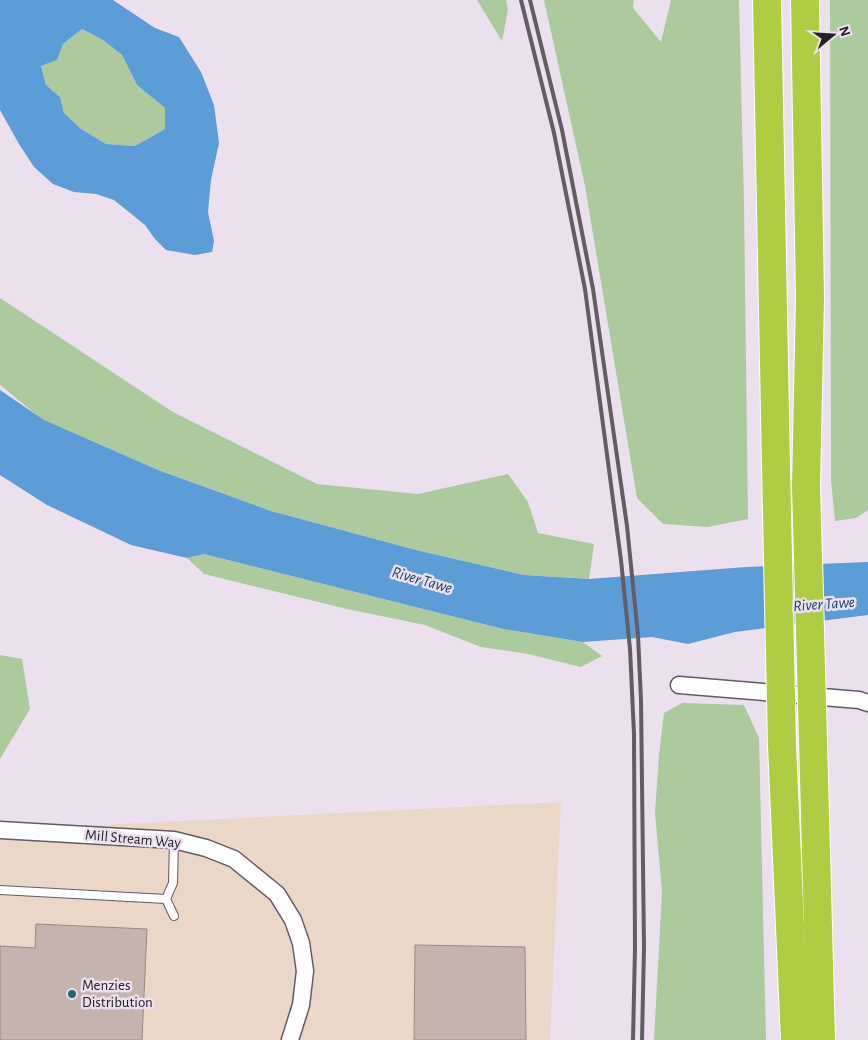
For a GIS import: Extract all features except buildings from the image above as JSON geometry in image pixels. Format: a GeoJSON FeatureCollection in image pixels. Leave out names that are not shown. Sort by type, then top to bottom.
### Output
{"type":"FeatureCollection","features":[{"type":"Feature","properties":{"kind":"highway"},"geometry":{"type":"LineString","coordinates":[[767,0],[782,745],[795,1040]]}},
{"type":"Feature","properties":{"kind":"highway"},"geometry":{"type":"LineString","coordinates":[[805,0],[810,298],[806,486],[821,1040]]}},
{"type":"Feature","properties":{"kind":"street"},"geometry":{"type":"LineString","coordinates":[[679,685],[859,700],[868,703]]}},
{"type":"Feature","properties":{"kind":"street","name":"Mill Stream Way"},"geometry":{"type":"LineString","coordinates":[[0,830],[174,840],[206,848],[234,859],[278,894],[293,920],[301,943],[305,971],[301,1006],[290,1040]]}},
{"type":"Feature","properties":{"kind":"lane"},"geometry":{"type":"LineString","coordinates":[[174,840],[173,883],[166,899],[174,916]]}},
{"type":"Feature","properties":{"kind":"lane"},"geometry":{"type":"LineString","coordinates":[[0,890],[166,899]]}},
{"type":"Feature","properties":{"kind":"shaded area"},"geometry":{"type":"Polygon","coordinates":[[[561,802],[550,1040],[0,1040],[0,830],[561,802]]]}},
{"type":"Feature","properties":{"kind":"green space"},"geometry":{"type":"Polygon","coordinates":[[[477,0],[506,0],[508,10],[502,41],[477,0]]]}},
{"type":"Feature","properties":{"kind":"green space"},"geometry":{"type":"Polygon","coordinates":[[[544,0],[634,0],[633,8],[661,42],[671,0],[739,0],[748,519],[707,527],[663,524],[637,498],[585,186],[544,0]]]}},
{"type":"Feature","properties":{"kind":"green space"},"geometry":{"type":"Polygon","coordinates":[[[830,0],[868,0],[868,510],[856,518],[835,521],[831,480],[830,0]]]}},
{"type":"Feature","properties":{"kind":"green space"},"geometry":{"type":"Polygon","coordinates":[[[82,29],[103,40],[122,55],[137,85],[165,108],[165,129],[135,146],[106,144],[81,129],[64,113],[60,97],[46,85],[41,66],[57,60],[63,44],[82,29]]]}},
{"type":"Feature","properties":{"kind":"green space"},"geometry":{"type":"Polygon","coordinates":[[[0,298],[173,412],[317,484],[418,494],[508,474],[528,502],[538,533],[594,544],[589,579],[524,575],[416,550],[271,511],[158,470],[43,420],[0,385],[0,298]]]}},
{"type":"Feature","properties":{"kind":"green space"},"geometry":{"type":"Polygon","coordinates":[[[204,554],[503,629],[583,642],[602,656],[581,667],[528,654],[481,647],[425,625],[347,609],[204,574],[187,558],[204,554]]]}},
{"type":"Feature","properties":{"kind":"green space"},"geometry":{"type":"Polygon","coordinates":[[[0,655],[22,659],[30,709],[0,759],[0,655]]]}},
{"type":"Feature","properties":{"kind":"green space"},"geometry":{"type":"Polygon","coordinates":[[[682,703],[744,705],[759,738],[766,1040],[654,1040],[662,892],[655,813],[659,754],[664,713],[682,703]]]}},
{"type":"Feature","properties":{"kind":"water"},"geometry":{"type":"Polygon","coordinates":[[[0,0],[113,0],[155,28],[179,37],[201,72],[214,105],[219,143],[211,180],[208,212],[214,241],[212,252],[195,255],[166,250],[145,225],[114,200],[96,194],[74,192],[53,184],[34,167],[0,110],[0,0]],[[82,29],[63,44],[57,60],[41,66],[46,85],[60,97],[64,113],[81,129],[106,144],[135,146],[165,129],[165,108],[137,85],[122,55],[103,40],[82,29]]]}},
{"type":"Feature","properties":{"kind":"water","name":"River Tawe"},"geometry":{"type":"Polygon","coordinates":[[[0,390],[44,420],[158,470],[271,511],[416,550],[524,575],[589,579],[746,567],[868,562],[868,615],[735,632],[688,644],[652,637],[583,642],[503,629],[204,554],[187,558],[131,545],[47,505],[0,475],[0,390]]]}},
{"type":"Feature","properties":{"kind":"railway"},"geometry":{"type":"LineString","coordinates":[[521,0],[554,133],[585,289],[621,560],[630,649],[634,734],[635,948],[633,1040]]}},
{"type":"Feature","properties":{"kind":"railway"},"geometry":{"type":"LineString","coordinates":[[530,0],[562,130],[593,289],[627,526],[638,635],[641,700],[644,947],[642,1040]]}},
{"type":"Feature","properties":{"kind":"place","name":"Menzies Distribution"},"geometry":{"type":"Point","coordinates":[72,994]}}]}
